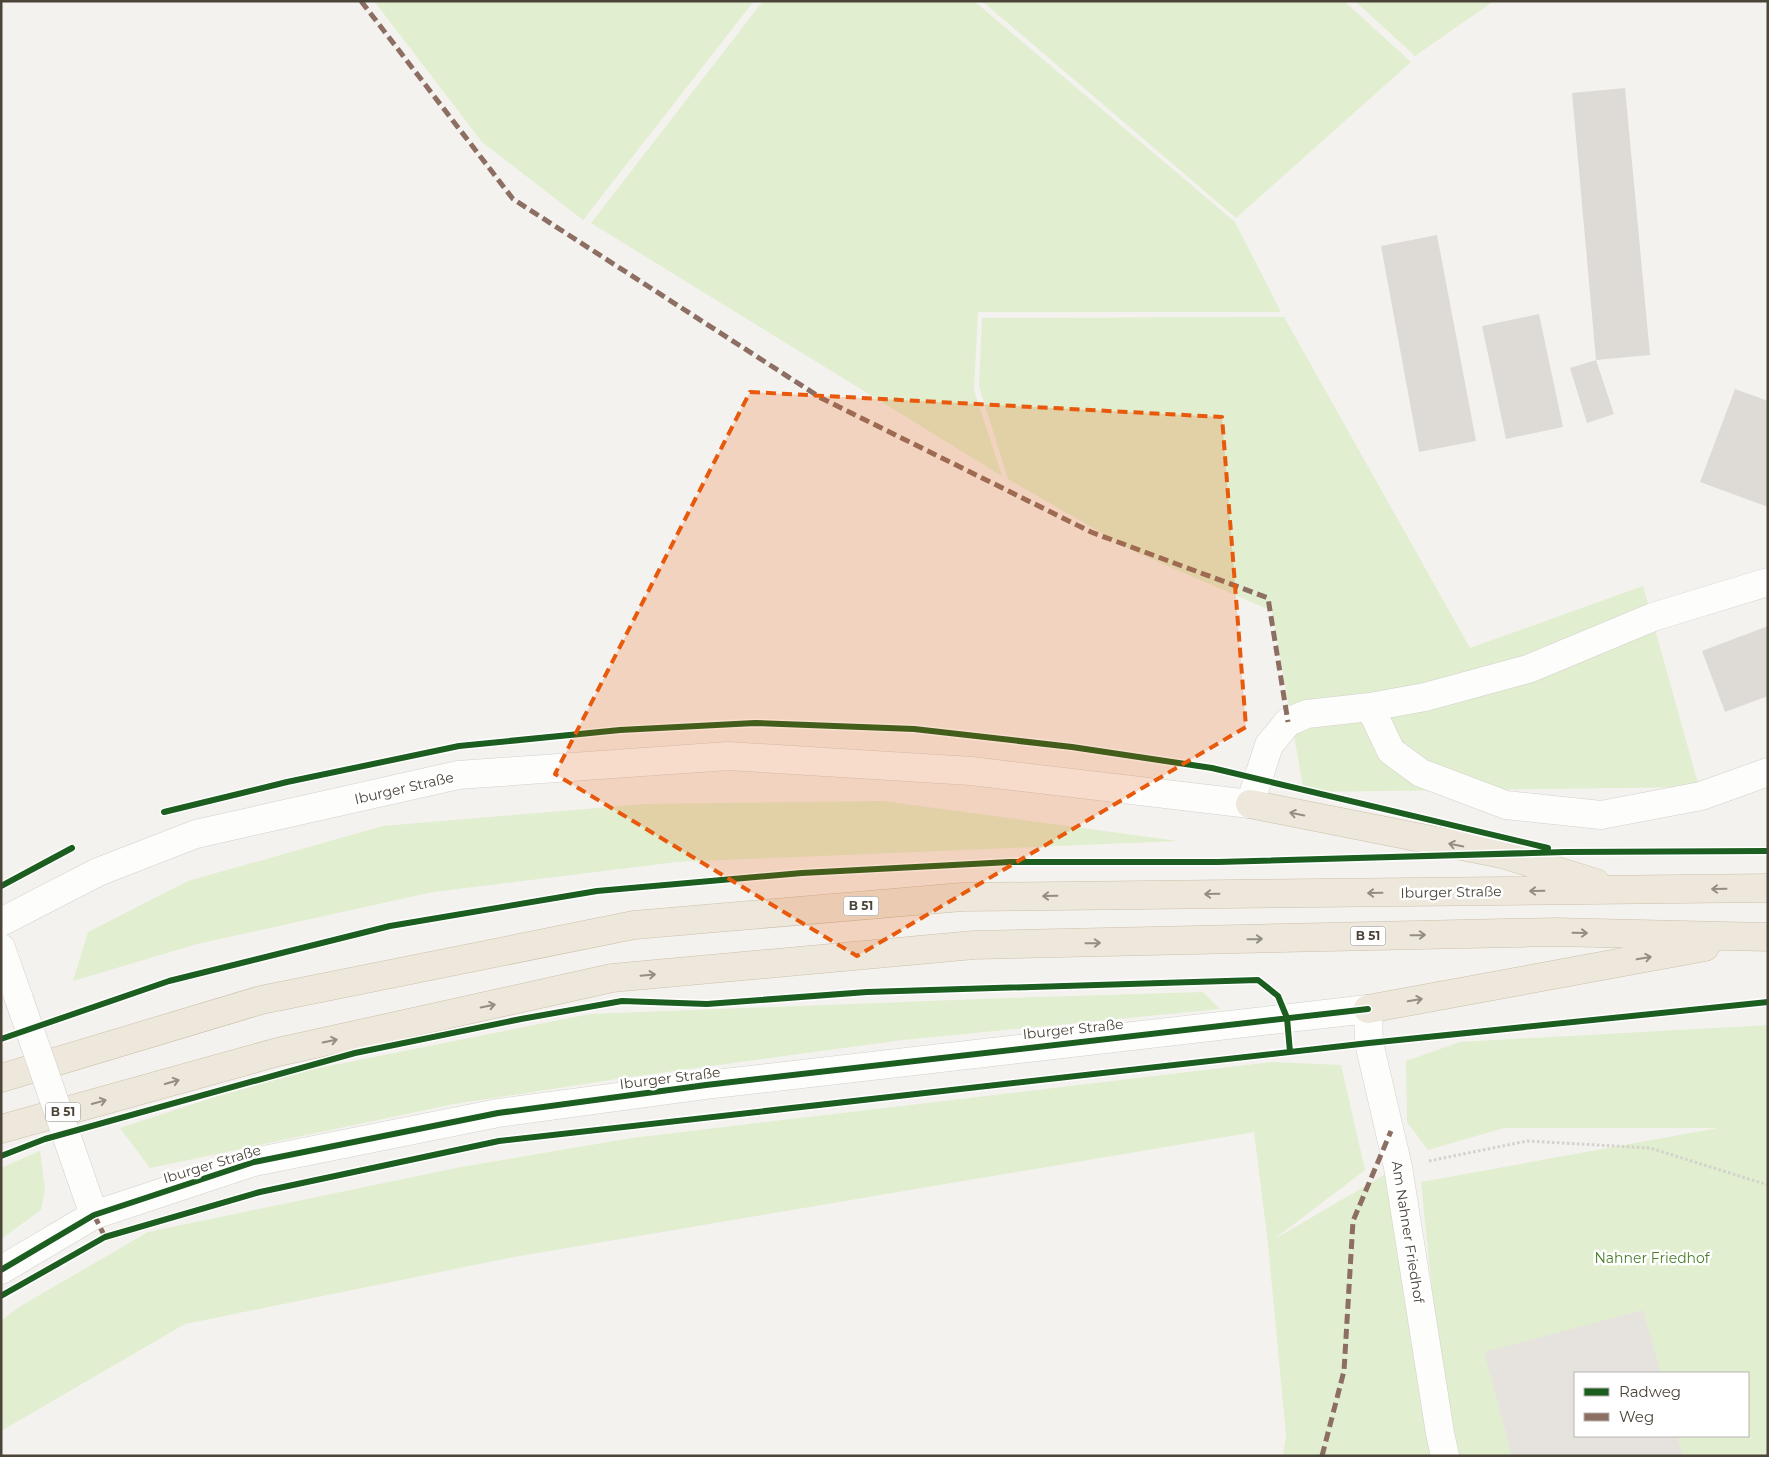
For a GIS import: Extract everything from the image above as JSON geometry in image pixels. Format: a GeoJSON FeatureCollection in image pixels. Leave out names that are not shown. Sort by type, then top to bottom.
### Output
{"type":"FeatureCollection","features":[{"type":"Feature","properties":{"kind":"highway"},"geometry":{"type":"LineString","coordinates":[[1250,804],[1502,854],[1621,890]]}},
{"type":"Feature","properties":{"kind":"highway","name":"Iburger Straße"},"geometry":{"type":"LineString","coordinates":[[1,1078],[261,1000],[634,926],[962,897],[1768,888]]}},
{"type":"Feature","properties":{"kind":"highway","name":"B 51"},"geometry":{"type":"LineString","coordinates":[[1,1129],[278,1052],[612,978],[974,945],[1554,932],[1765,936]]}},
{"type":"Feature","properties":{"kind":"highway"},"geometry":{"type":"LineString","coordinates":[[1368,1009],[1765,936]]}},
{"type":"Feature","properties":{"kind":"street"},"geometry":{"type":"LineString","coordinates":[[1250,804],[1269,744],[1288,722],[1307,714],[1370,707],[1425,697],[1528,669],[1653,617],[1768,582]]}},
{"type":"Feature","properties":{"kind":"street"},"geometry":{"type":"LineString","coordinates":[[1370,707],[1391,751],[1421,773],[1506,805],[1601,816],[1701,796],[1768,772]]}},
{"type":"Feature","properties":{"kind":"street","name":"Iburger Straße"},"geometry":{"type":"LineString","coordinates":[[1,922],[98,872],[196,834],[458,775],[728,756],[971,771],[1250,804]]}},
{"type":"Feature","properties":{"kind":"street"},"geometry":{"type":"LineString","coordinates":[[1,948],[94,1215]]}},
{"type":"Feature","properties":{"kind":"street","name":"Iburger Straße"},"geometry":{"type":"LineString","coordinates":[[1,1270],[94,1215],[254,1162],[498,1113],[794,1075],[1368,1009]]}},
{"type":"Feature","properties":{"kind":"street","name":"Am Nahner Friedhof"},"geometry":{"type":"LineString","coordinates":[[1368,1009],[1369,1043],[1398,1167],[1438,1424],[1445,1456]]}},
{"type":"Feature","properties":{"kind":"path"},"geometry":{"type":"LineString","coordinates":[[1398,1167],[1527,1141],[1650,1148],[1768,1185]]}},
{"type":"Feature","properties":{"kind":"highlighted area"},"geometry":{"type":"Polygon","coordinates":[[[750,392],[1222,417],[1246,727],[857,956],[555,774],[750,392]]]}},
{"type":"Feature","properties":{"kind":"green space"},"geometry":{"type":"Polygon","coordinates":[[[374,1],[754,1],[583,220],[482,142],[374,1]]]}},
{"type":"Feature","properties":{"kind":"green space"},"geometry":{"type":"Polygon","coordinates":[[[763,1],[974,1],[1235,222],[1281,312],[978,312],[974,390],[1002,476],[591,223],[763,1]]]}},
{"type":"Feature","properties":{"kind":"green space"},"geometry":{"type":"Polygon","coordinates":[[[982,1],[1344,1],[1411,62],[1236,218],[982,1]]]}},
{"type":"Feature","properties":{"kind":"green space"},"geometry":{"type":"Polygon","coordinates":[[[1355,1],[1494,1],[1415,56],[1355,1]]]}},
{"type":"Feature","properties":{"kind":"green space"},"geometry":{"type":"Polygon","coordinates":[[[1284,317],[1470,648],[1643,586],[1699,787],[1304,792],[1272,611],[1131,550],[1008,479],[979,386],[982,318],[1284,317]]]}},
{"type":"Feature","properties":{"kind":"green space"},"geometry":{"type":"Polygon","coordinates":[[[883,801],[1178,841],[677,862],[433,892],[197,944],[73,981],[88,932],[188,881],[383,826],[645,804],[883,801]]]}},
{"type":"Feature","properties":{"kind":"green space"},"geometry":{"type":"Polygon","coordinates":[[[1203,992],[1220,1009],[903,1040],[630,1077],[454,1104],[150,1168],[120,1128],[279,1076],[590,1014],[1203,992]]]}},
{"type":"Feature","properties":{"kind":"green space","name":"Nahner Friedhof"},"geometry":{"type":"Polygon","coordinates":[[[1768,1025],[1768,1456],[1283,1456],[1286,1435],[1268,1244],[1254,1132],[514,1257],[185,1324],[1,1431],[1,1321],[19,1307],[148,1232],[461,1167],[632,1138],[1272,1062],[1341,1065],[1365,1170],[1273,1240],[1398,1167],[1443,1397],[1421,1182],[1718,1128],[1504,1128],[1428,1150],[1407,1122],[1406,1061],[1460,1042],[1768,1025]]]}},
{"type":"Feature","properties":{"kind":"green space"},"geometry":{"type":"Polygon","coordinates":[[[40,1151],[45,1190],[41,1210],[1,1239],[1,1168],[40,1151]]]}},
{"type":"Feature","properties":{"kind":"shaded area"},"geometry":{"type":"Polygon","coordinates":[[[1643,1310],[1661,1372],[1574,1372],[1574,1437],[1677,1437],[1683,1456],[1512,1456],[1484,1352],[1643,1310]]]}},
{"type":"Feature","properties":{"kind":"building"},"geometry":{"type":"Polygon","coordinates":[[[1625,88],[1650,355],[1596,360],[1572,93],[1625,88]]]}},
{"type":"Feature","properties":{"kind":"building"},"geometry":{"type":"Polygon","coordinates":[[[1437,235],[1476,441],[1419,452],[1381,246],[1437,235]]]}},
{"type":"Feature","properties":{"kind":"building"},"geometry":{"type":"Polygon","coordinates":[[[1539,314],[1563,427],[1506,439],[1482,326],[1539,314]]]}},
{"type":"Feature","properties":{"kind":"building"},"geometry":{"type":"Polygon","coordinates":[[[1596,360],[1614,414],[1587,423],[1570,368],[1596,360]]]}},
{"type":"Feature","properties":{"kind":"building"},"geometry":{"type":"Polygon","coordinates":[[[1735,389],[1768,401],[1768,507],[1700,482],[1735,389]]]}},
{"type":"Feature","properties":{"kind":"building"},"geometry":{"type":"Polygon","coordinates":[[[1768,626],[1768,696],[1725,712],[1702,651],[1768,626]]]}},
{"type":"Feature","properties":{"kind":"marked path"},"geometry":{"type":"LineString","coordinates":[[361,1],[513,199],[821,398],[1091,532],[1268,598],[1288,722]]}},
{"type":"Feature","properties":{"kind":"marked path"},"geometry":{"type":"LineString","coordinates":[[1322,1456],[1344,1371],[1353,1221],[1391,1131]]}},
{"type":"Feature","properties":{"kind":"marked path"},"geometry":{"type":"LineString","coordinates":[[94,1215],[105,1237]]}},
{"type":"Feature","properties":{"kind":"cycle path"},"geometry":{"type":"LineString","coordinates":[[164,812],[287,782],[459,746],[620,730],[755,723],[914,729],[1072,747],[1212,768],[1548,848]]}},
{"type":"Feature","properties":{"kind":"cycle path"},"geometry":{"type":"LineString","coordinates":[[1,886],[72,848]]}},
{"type":"Feature","properties":{"kind":"cycle path"},"geometry":{"type":"LineString","coordinates":[[1,1039],[169,981],[390,926],[597,891],[802,873],[1010,862],[1218,862],[1565,852],[1768,851]]}},
{"type":"Feature","properties":{"kind":"cycle path"},"geometry":{"type":"LineString","coordinates":[[1,1156],[45,1139],[355,1053],[521,1019],[622,1001],[707,1004],[867,992],[1258,980],[1278,996],[1287,1018],[1290,1052]]}},
{"type":"Feature","properties":{"kind":"cycle path"},"geometry":{"type":"LineString","coordinates":[[1,1296],[105,1237],[260,1192],[499,1141],[1369,1043],[1768,1002]]}},
{"type":"Feature","properties":{"kind":"cycle path"},"geometry":{"type":"LineString","coordinates":[[1,1270],[94,1215],[254,1162],[498,1113],[706,1085],[1368,1009]]}}]}
